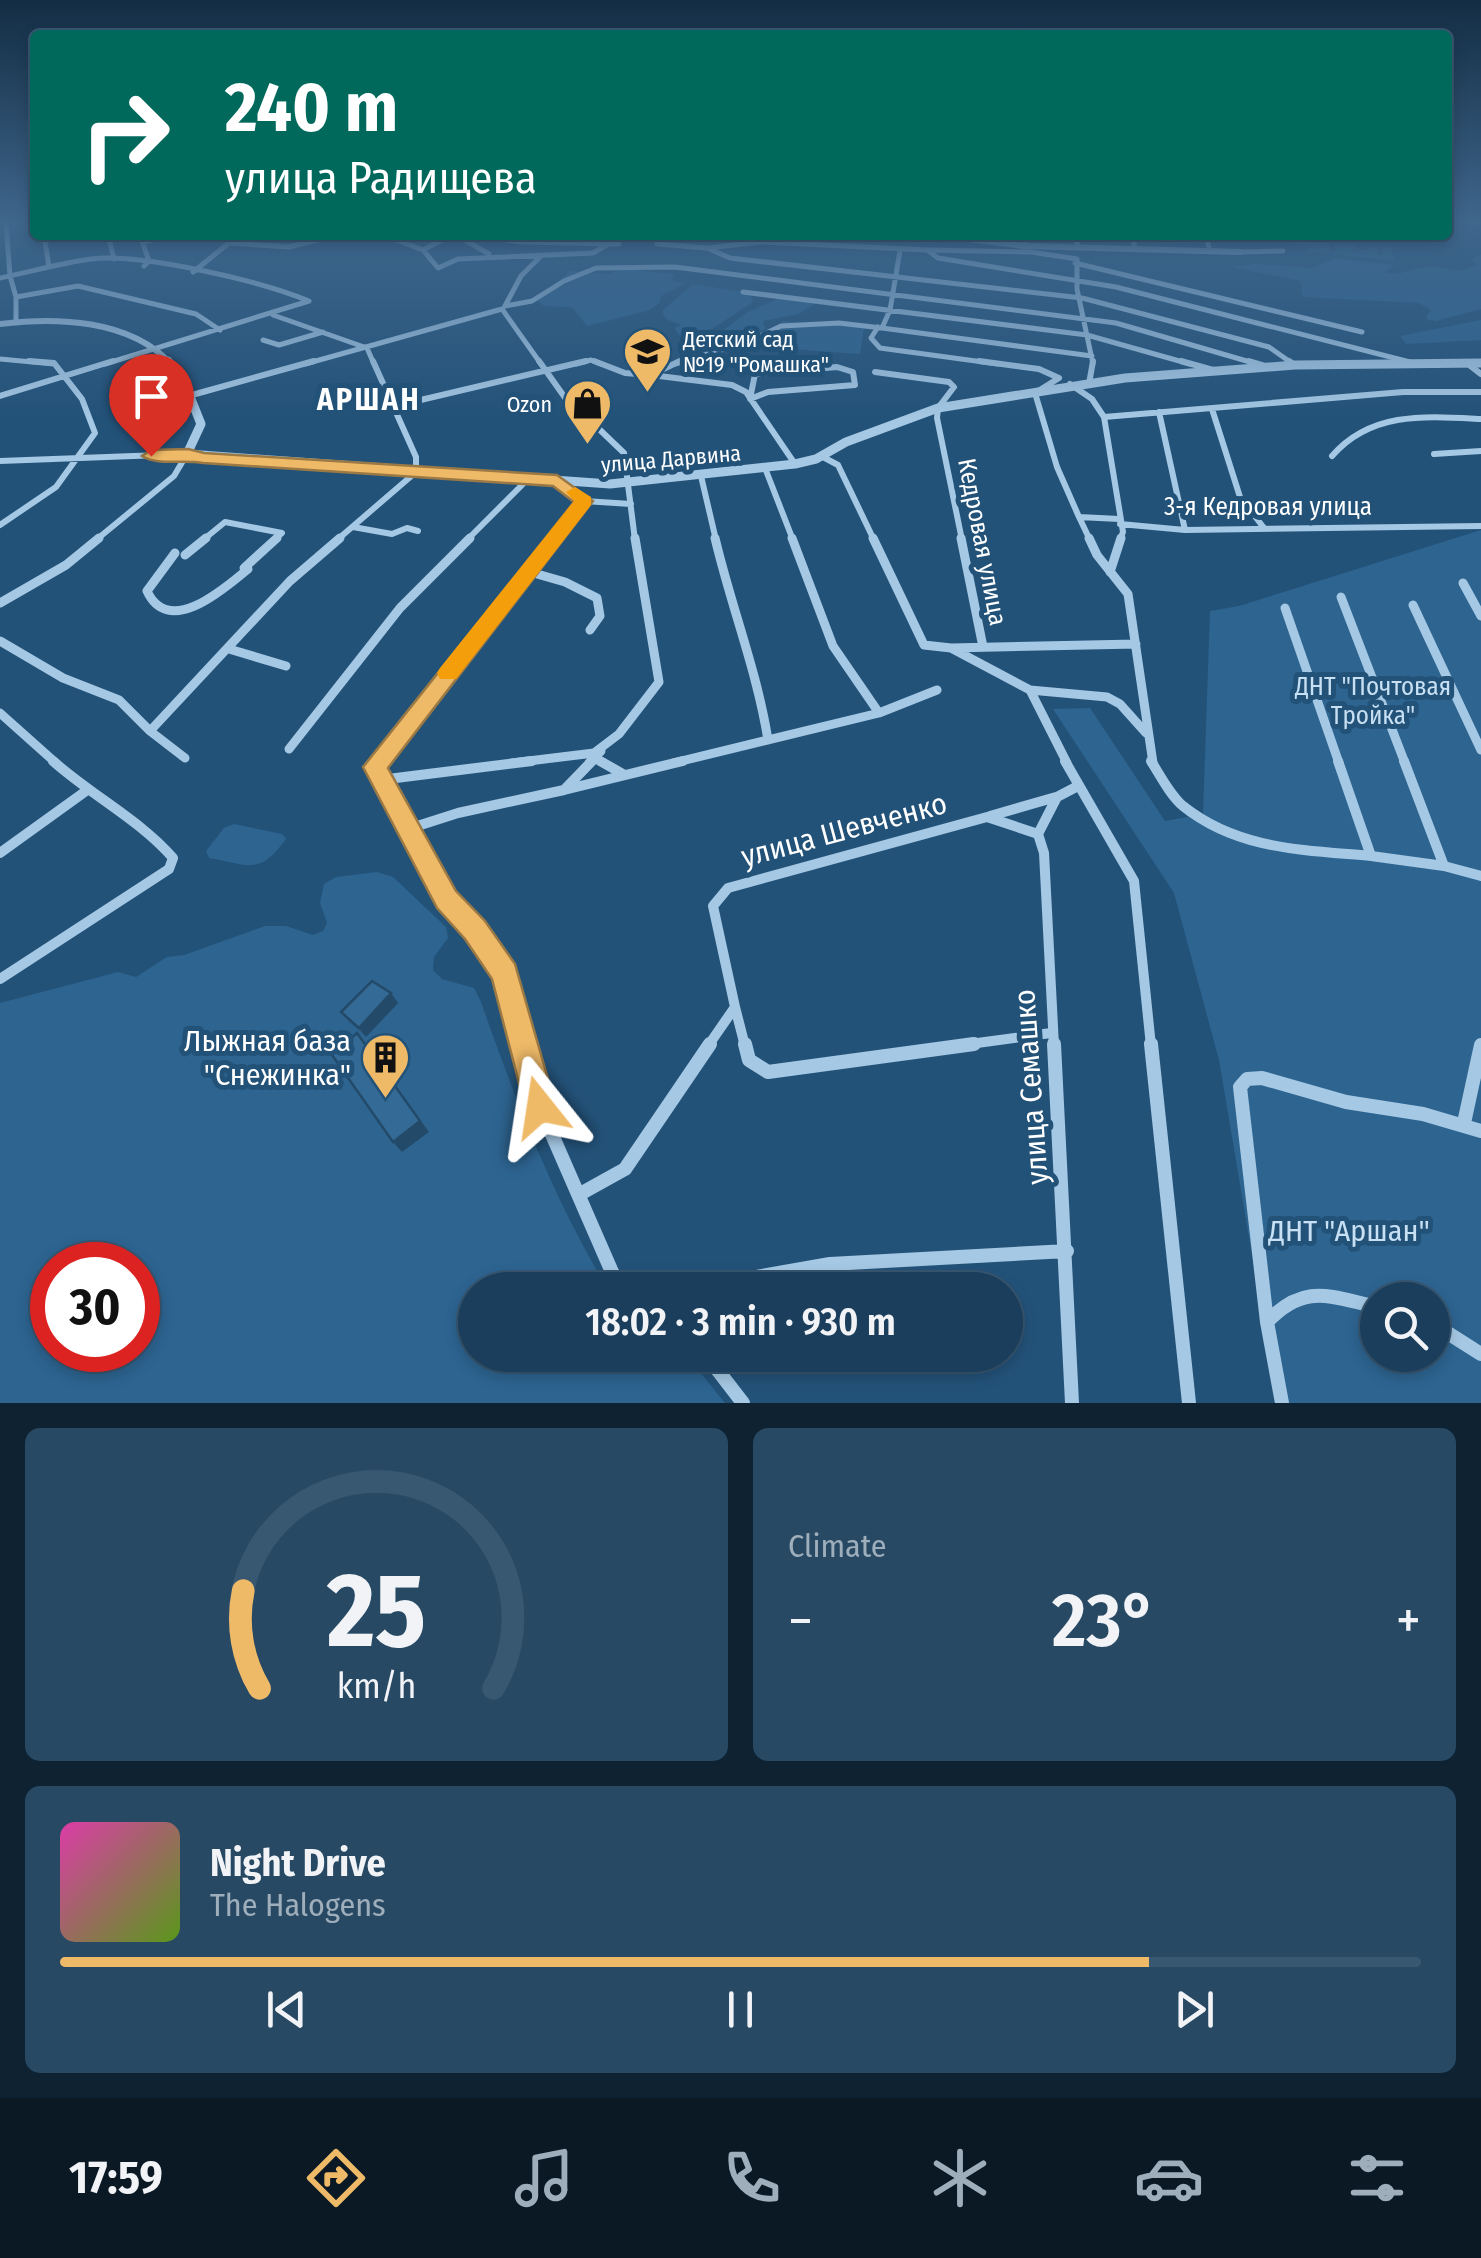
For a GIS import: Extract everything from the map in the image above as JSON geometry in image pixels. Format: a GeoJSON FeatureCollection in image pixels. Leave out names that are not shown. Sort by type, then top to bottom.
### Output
{"type":"FeatureCollection","features":[{"type":"Feature","properties":{"kind":"street"},"geometry":{"type":"LineString","coordinates":[[14,288],[16,321]]}},
{"type":"Feature","properties":{"kind":"street"},"geometry":{"type":"LineString","coordinates":[[16,297],[64,288]]}},
{"type":"Feature","properties":{"kind":"street"},"geometry":{"type":"LineString","coordinates":[[88,288],[196,314],[220,330]]}},
{"type":"Feature","properties":{"kind":"street"},"geometry":{"type":"LineString","coordinates":[[0,396],[309,302],[279,288]]}},
{"type":"Feature","properties":{"kind":"street"},"geometry":{"type":"LineString","coordinates":[[504,307],[515,288]]}},
{"type":"Feature","properties":{"kind":"street"},"geometry":{"type":"LineString","coordinates":[[192,395],[532,301],[552,288]]}},
{"type":"Feature","properties":{"kind":"street"},"geometry":{"type":"LineString","coordinates":[[849,288],[1116,323],[1270,367]]}},
{"type":"Feature","properties":{"kind":"street"},"geometry":{"type":"LineString","coordinates":[[893,288],[890,310],[871,338],[880,348],[1039,369],[1092,400],[1104,417],[1120,522],[1122,542],[1110,572]]}},
{"type":"Feature","properties":{"kind":"street"},"geometry":{"type":"LineString","coordinates":[[993,288],[1082,298],[1269,347],[1295,365]]}},
{"type":"Feature","properties":{"kind":"street"},"geometry":{"type":"LineString","coordinates":[[1080,288],[1095,367],[1089,384]]}},
{"type":"Feature","properties":{"kind":"street"},"geometry":{"type":"LineString","coordinates":[[1110,288],[1420,365]]}},
{"type":"Feature","properties":{"kind":"street"},"geometry":{"type":"LineString","coordinates":[[1187,288],[1362,332]]}},
{"type":"Feature","properties":{"kind":"street"},"geometry":{"type":"LineString","coordinates":[[743,292],[1087,335],[1213,370]]}},
{"type":"Feature","properties":{"kind":"street"},"geometry":{"type":"LineString","coordinates":[[504,307],[578,416],[599,429],[624,453],[629,474],[626,484],[653,628],[659,677],[655,688],[564,790]]}},
{"type":"Feature","properties":{"kind":"street"},"geometry":{"type":"LineString","coordinates":[[150,731],[290,581],[416,472],[416,457],[367,348],[273,315]]}},
{"type":"Feature","properties":{"kind":"street"},"geometry":{"type":"LineString","coordinates":[[1292,332],[1302,317]]}},
{"type":"Feature","properties":{"kind":"street"},"geometry":{"type":"LineString","coordinates":[[0,324],[76,323],[109,329],[158,350],[192,395],[201,424],[174,476],[66,565],[0,603]]}},
{"type":"Feature","properties":{"kind":"street"},"geometry":{"type":"LineString","coordinates":[[651,375],[689,357],[747,342],[781,326],[839,323],[1092,356]]}},
{"type":"Feature","properties":{"kind":"street"},"geometry":{"type":"LineString","coordinates":[[263,340],[279,345],[326,331]]}},
{"type":"Feature","properties":{"kind":"street"},"geometry":{"type":"LineString","coordinates":[[0,359],[54,363],[82,399],[95,433],[56,487],[0,525]]}},
{"type":"Feature","properties":{"kind":"street"},"geometry":{"type":"LineString","coordinates":[[391,407],[591,360],[625,373],[732,385],[750,398],[795,464]]}},
{"type":"Feature","properties":{"kind":"street"},"geometry":{"type":"LineString","coordinates":[[1074,386],[1295,365],[1481,363]]}},
{"type":"Feature","properties":{"kind":"street"},"geometry":{"type":"LineString","coordinates":[[1468,364],[1481,374]]}},
{"type":"Feature","properties":{"kind":"street"},"geometry":{"type":"LineString","coordinates":[[837,367],[851,370],[856,378],[854,385],[846,389],[768,392],[750,398],[754,376],[760,372],[837,367]]}},
{"type":"Feature","properties":{"kind":"street","name":"Кедровая улица"},"geometry":{"type":"LineString","coordinates":[[875,372],[950,382],[954,390],[938,408],[937,418],[983,647],[950,648]]}},
{"type":"Feature","properties":{"kind":"street","name":"улица Дарвина"},"geometry":{"type":"LineString","coordinates":[[1034,392],[1059,378]]}},
{"type":"Feature","properties":{"kind":"street","name":"улица Дарвина"},"geometry":{"type":"LineString","coordinates":[[0,460],[188,454],[626,484],[795,464],[938,408],[1074,386]]}},
{"type":"Feature","properties":{"kind":"street"},"geometry":{"type":"LineString","coordinates":[[1034,392],[1056,468],[1097,554],[1128,594],[1151,761],[1180,804],[1227,834],[1268,847],[1444,866],[1481,876]]}},
{"type":"Feature","properties":{"kind":"street"},"geometry":{"type":"LineString","coordinates":[[1104,417],[1403,392],[1481,392]]}},
{"type":"Feature","properties":{"kind":"street"},"geometry":{"type":"LineString","coordinates":[[1212,408],[1240,497],[1264,528]]}},
{"type":"Feature","properties":{"kind":"street"},"geometry":{"type":"LineString","coordinates":[[1159,412],[1185,530]]}},
{"type":"Feature","properties":{"kind":"street"},"geometry":{"type":"LineString","coordinates":[[1332,456],[1348,435],[1373,424],[1481,419]]}},
{"type":"Feature","properties":{"kind":"street"},"geometry":{"type":"LineString","coordinates":[[1434,454],[1481,451]]}},
{"type":"Feature","properties":{"kind":"street"},"geometry":{"type":"LineString","coordinates":[[821,456],[838,464],[924,645],[950,648],[1030,690],[1107,696],[1126,710],[1146,734]]}},
{"type":"Feature","properties":{"kind":"street"},"geometry":{"type":"LineString","coordinates":[[765,468],[834,646],[879,713]]}},
{"type":"Feature","properties":{"kind":"street"},"geometry":{"type":"LineString","coordinates":[[701,476],[729,597],[760,688],[768,740]]}},
{"type":"Feature","properties":{"kind":"street"},"geometry":{"type":"LineString","coordinates":[[289,749],[400,608],[528,480]]}},
{"type":"Feature","properties":{"kind":"street"},"geometry":{"type":"LineString","coordinates":[[557,481],[584,501],[631,504]]}},
{"type":"Feature","properties":{"kind":"street"},"geometry":{"type":"LineString","coordinates":[[584,501],[375,767],[446,900],[475,930],[505,973],[540,1107],[612,1272]]}},
{"type":"Feature","properties":{"kind":"street","name":"3-я Кедровая улица"},"geometry":{"type":"LineString","coordinates":[[1080,517],[1185,530],[1481,526]]}},
{"type":"Feature","properties":{"kind":"street"},"geometry":{"type":"LineString","coordinates":[[226,522],[282,532],[246,568],[202,605],[182,612],[155,604],[147,591],[180,554],[226,522]]}},
{"type":"Feature","properties":{"kind":"street"},"geometry":{"type":"LineString","coordinates":[[354,527],[396,534],[407,528],[418,531]]}},
{"type":"Feature","properties":{"kind":"street"},"geometry":{"type":"LineString","coordinates":[[530,572],[565,582],[597,598],[600,616],[590,630]]}},
{"type":"Feature","properties":{"kind":"street"},"geometry":{"type":"LineString","coordinates":[[1463,583],[1481,616]]}},
{"type":"Feature","properties":{"kind":"street"},"geometry":{"type":"LineString","coordinates":[[0,587],[10,595]]}},
{"type":"Feature","properties":{"kind":"street"},"geometry":{"type":"LineString","coordinates":[[1341,597],[1444,866]]}},
{"type":"Feature","properties":{"kind":"street"},"geometry":{"type":"LineString","coordinates":[[1413,606],[1481,750]]}},
{"type":"Feature","properties":{"kind":"street"},"geometry":{"type":"LineString","coordinates":[[1285,608],[1370,856]]}},
{"type":"Feature","properties":{"kind":"street"},"geometry":{"type":"LineString","coordinates":[[0,640],[62,678],[120,700],[184,758]]}},
{"type":"Feature","properties":{"kind":"street"},"geometry":{"type":"LineString","coordinates":[[983,647],[1136,644]]}},
{"type":"Feature","properties":{"kind":"street"},"geometry":{"type":"LineString","coordinates":[[229,649],[286,666]]}},
{"type":"Feature","properties":{"kind":"street"},"geometry":{"type":"LineString","coordinates":[[408,829],[879,713],[937,690]]}},
{"type":"Feature","properties":{"kind":"street"},"geometry":{"type":"LineString","coordinates":[[1030,690],[1078,786],[1134,881],[1189,1403]]}},
{"type":"Feature","properties":{"kind":"street"},"geometry":{"type":"LineString","coordinates":[[0,714],[86,792],[160,842],[173,858],[172,865],[0,979]]}},
{"type":"Feature","properties":{"kind":"street"},"geometry":{"type":"LineString","coordinates":[[380,780],[599,754],[623,774]]}},
{"type":"Feature","properties":{"kind":"street"},"geometry":{"type":"LineString","coordinates":[[987,817],[1057,797],[1078,786]]}},
{"type":"Feature","properties":{"kind":"street"},"geometry":{"type":"LineString","coordinates":[[0,853],[86,792]]}},
{"type":"Feature","properties":{"kind":"street"},"geometry":{"type":"LineString","coordinates":[[1038,834],[1057,797]]}},
{"type":"Feature","properties":{"kind":"street","name":"улица Шевченко"},"geometry":{"type":"LineString","coordinates":[[735,1007],[713,906],[728,888],[987,817],[1038,834]]}},
{"type":"Feature","properties":{"kind":"street","name":"улица Семашко"},"geometry":{"type":"LineString","coordinates":[[1038,834],[1044,853],[1072,1403]]}},
{"type":"Feature","properties":{"kind":"street"},"geometry":{"type":"LineString","coordinates":[[580,1194],[625,1168],[735,1007]]}},
{"type":"Feature","properties":{"kind":"street"},"geometry":{"type":"LineString","coordinates":[[735,1007],[748,1060],[768,1072],[1052,1033]]}},
{"type":"Feature","properties":{"kind":"street"},"geometry":{"type":"LineString","coordinates":[[1464,1123],[1481,1045]]}},
{"type":"Feature","properties":{"kind":"street"},"geometry":{"type":"LineString","coordinates":[[1282,1403],[1267,1322],[1240,1087],[1247,1079],[1262,1078],[1346,1102],[1464,1123],[1481,1131]]}},
{"type":"Feature","properties":{"kind":"street"},"geometry":{"type":"LineString","coordinates":[[784,1272],[830,1264],[1066,1250]]}},
{"type":"Feature","properties":{"kind":"street"},"geometry":{"type":"LineString","coordinates":[[1267,1322],[1283,1302],[1302,1293],[1360,1304]]}},
{"type":"Feature","properties":{"kind":"street"},"geometry":{"type":"LineString","coordinates":[[1450,1334],[1481,1354]]}},
{"type":"Feature","properties":{"kind":"street"},"geometry":{"type":"LineString","coordinates":[[719,1372],[743,1403]]}},
{"type":"Feature","properties":{"kind":"green space"},"geometry":{"type":"Polygon","coordinates":[[[549,288],[675,288],[661,296],[650,310],[587,326],[572,307],[544,306],[536,300],[549,288]]]}},
{"type":"Feature","properties":{"kind":"green space"},"geometry":{"type":"Polygon","coordinates":[[[688,288],[750,293],[753,302],[712,329],[698,331],[705,340],[686,344],[674,328],[681,325],[666,319],[662,311],[688,288]]]}},
{"type":"Feature","properties":{"kind":"green space"},"geometry":{"type":"Polygon","coordinates":[[[1301,288],[1481,288],[1481,309],[1436,321],[1426,317],[1431,310],[1419,303],[1303,297],[1301,288]]]}},
{"type":"Feature","properties":{"kind":"green space"},"geometry":{"type":"Polygon","coordinates":[[[786,295],[806,298],[815,304],[798,314],[763,321],[765,329],[712,349],[699,348],[748,312],[786,295]]]}},
{"type":"Feature","properties":{"kind":"green space"},"geometry":{"type":"Polygon","coordinates":[[[1481,320],[1481,340],[1406,344],[1400,336],[1481,320]]]}},
{"type":"Feature","properties":{"kind":"green space"},"geometry":{"type":"Polygon","coordinates":[[[782,321],[864,327],[860,354],[776,348],[782,321]]]}},
{"type":"Feature","properties":{"kind":"green space"},"geometry":{"type":"Polygon","coordinates":[[[1481,530],[1481,1403],[1277,1403],[1219,1060],[1174,893],[1053,709],[1090,708],[1165,821],[1203,814],[1210,611],[1239,606],[1481,530]]]}},
{"type":"Feature","properties":{"kind":"green space"},"geometry":{"type":"Polygon","coordinates":[[[234,824],[282,834],[286,839],[268,859],[253,865],[209,858],[206,851],[224,828],[234,824]]]}},
{"type":"Feature","properties":{"kind":"green space"},"geometry":{"type":"Polygon","coordinates":[[[377,872],[393,877],[446,927],[448,938],[434,957],[433,970],[442,979],[474,988],[553,1185],[598,1272],[458,1272],[458,1372],[700,1372],[725,1403],[0,1403],[0,1003],[118,972],[136,977],[167,957],[184,955],[265,926],[286,926],[313,935],[323,931],[327,923],[320,903],[324,884],[336,877],[377,872]]]}},
{"type":"Feature","properties":{"kind":"building"},"geometry":{"type":"Polygon","coordinates":[[[372,981],[391,993],[359,1028],[341,1012],[372,981]]]}},
{"type":"Feature","properties":{"kind":"building","name":"Лыжная база \"Снежинка\""},"geometry":{"type":"Polygon","coordinates":[[[357,1033],[420,1121],[393,1142],[332,1055],[357,1033]]]}},
{"type":"Feature","properties":{"kind":"slow traffic"},"geometry":{"type":"LineString","coordinates":[[448,673],[584,501],[575,492]]}},
{"type":"Feature","properties":{"kind":"place","name":"Детский сад №19 \"Ромашка\""},"geometry":{"type":"Point","coordinates":[648,394]}},
{"type":"Feature","properties":{"kind":"place","name":"Ozon"},"geometry":{"type":"Point","coordinates":[587,446]}},
{"type":"Feature","properties":{"kind":"place","name":"Лыжная база \"Снежинка\""},"geometry":{"type":"Point","coordinates":[386,1100]}},
{"type":"Feature","properties":{"kind":"district","name":"АРШАН"},"geometry":{"type":"Point","coordinates":[369,400]}},
{"type":"Feature","properties":{"kind":"route"},"geometry":{"type":"LineString","coordinates":[[151,456],[188,454],[557,481],[584,501],[375,767],[446,900],[475,930],[505,973],[540,1107]]}},
{"type":"Feature","properties":{"kind":"park label","name":"ДНТ \"Почтовая Тройка\""},"geometry":{"type":"Point","coordinates":[1373,702]}},
{"type":"Feature","properties":{"kind":"park label","name":"ДНТ \"Аршан\""},"geometry":{"type":"Point","coordinates":[1349,1231]}}]}
